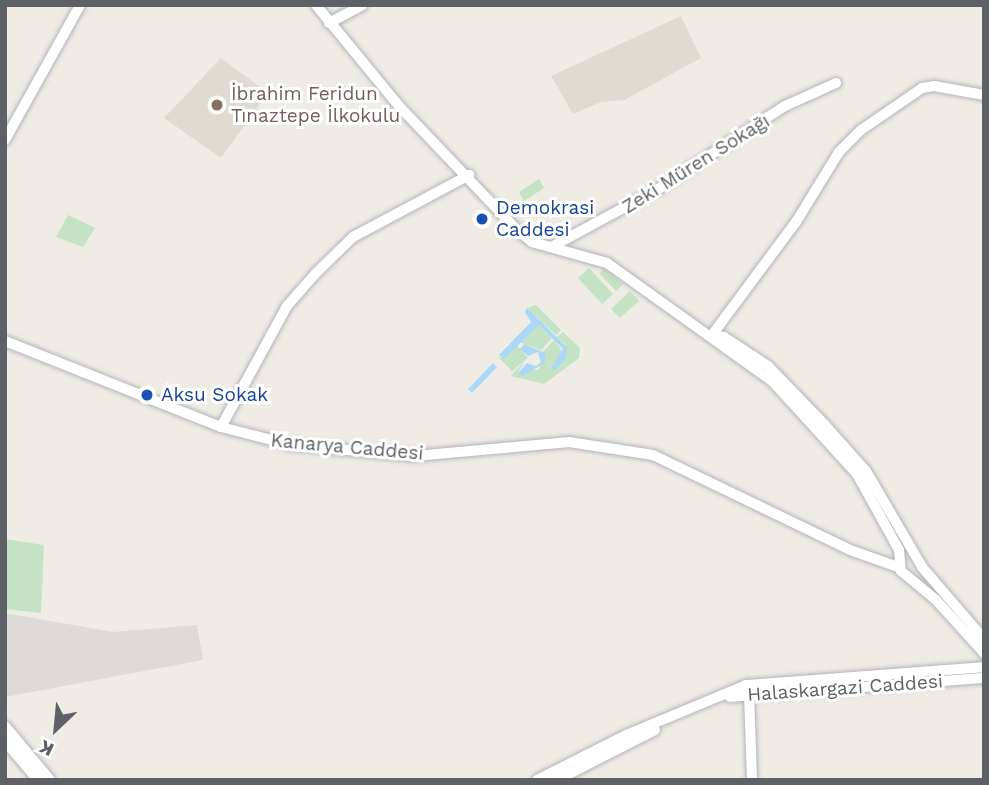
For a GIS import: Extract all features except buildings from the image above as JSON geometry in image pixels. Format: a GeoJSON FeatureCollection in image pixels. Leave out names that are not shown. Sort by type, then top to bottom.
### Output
{"type":"FeatureCollection","features":[{"type":"Feature","properties":{"kind":"main road"},"geometry":{"type":"LineString","coordinates":[[316,5],[399,107],[532,242],[555,245],[607,263],[712,335],[773,382],[857,474],[899,550],[899,567],[936,600],[984,653]]}},
{"type":"Feature","properties":{"kind":"main road"},"geometry":{"type":"LineString","coordinates":[[712,335],[724,337],[768,366],[833,434],[866,471],[918,561],[984,639]]}},
{"type":"Feature","properties":{"kind":"main road","name":"Kanarya Caddesi"},"geometry":{"type":"LineString","coordinates":[[5,341],[221,427],[291,445],[415,456],[580,443],[653,455],[850,551],[899,567]]}},
{"type":"Feature","properties":{"kind":"main road"},"geometry":{"type":"LineString","coordinates":[[899,567],[909,556],[918,561]]}},
{"type":"Feature","properties":{"kind":"main road"},"geometry":{"type":"LineString","coordinates":[[899,567],[914,574],[918,561]]}},
{"type":"Feature","properties":{"kind":"main road"},"geometry":{"type":"LineString","coordinates":[[537,780],[625,735],[746,685],[984,667]]}},
{"type":"Feature","properties":{"kind":"main road","name":"Halaskargazi Caddesi"},"geometry":{"type":"LineString","coordinates":[[558,780],[650,732],[749,694],[984,678]]}},
{"type":"Feature","properties":{"kind":"main road"},"geometry":{"type":"LineString","coordinates":[[5,726],[38,780]]}},
{"type":"Feature","properties":{"kind":"main road"},"geometry":{"type":"LineString","coordinates":[[5,741],[50,780]]}},
{"type":"Feature","properties":{"kind":"street"},"geometry":{"type":"LineString","coordinates":[[5,140],[80,5]]}},
{"type":"Feature","properties":{"kind":"street"},"geometry":{"type":"LineString","coordinates":[[329,23],[363,5]]}},
{"type":"Feature","properties":{"kind":"street","name":"Zeki Müren Sokağı"},"geometry":{"type":"LineString","coordinates":[[555,245],[660,188],[785,106],[836,83]]}},
{"type":"Feature","properties":{"kind":"street"},"geometry":{"type":"LineString","coordinates":[[712,335],[796,222],[839,152],[886,108],[927,87],[984,95]]}},
{"type":"Feature","properties":{"kind":"street"},"geometry":{"type":"LineString","coordinates":[[221,427],[287,306],[316,272],[353,237],[469,176]]}},
{"type":"Feature","properties":{"kind":"street"},"geometry":{"type":"LineString","coordinates":[[749,694],[752,780]]}},
{"type":"Feature","properties":{"kind":"shaded area"},"geometry":{"type":"Polygon","coordinates":[[[681,16],[701,58],[624,100],[601,102],[573,114],[551,76],[681,16]]]}},
{"type":"Feature","properties":{"kind":"shaded area","name":"İbrahim Feridun Tınaztepe İlkokulu"},"geometry":{"type":"Polygon","coordinates":[[[221,58],[268,93],[221,158],[164,118],[221,58]]]}},
{"type":"Feature","properties":{"kind":"shaded area"},"geometry":{"type":"Polygon","coordinates":[[[5,613],[113,632],[197,625],[203,660],[5,697],[5,613]]]}},
{"type":"Feature","properties":{"kind":"green space"},"geometry":{"type":"Polygon","coordinates":[[[539,179],[544,188],[524,201],[519,192],[539,179]]]}},
{"type":"Feature","properties":{"kind":"green space"},"geometry":{"type":"Polygon","coordinates":[[[68,215],[95,228],[83,247],[56,237],[68,215]]]}},
{"type":"Feature","properties":{"kind":"green space"},"geometry":{"type":"Polygon","coordinates":[[[589,268],[613,294],[602,304],[578,278],[589,268]]]}},
{"type":"Feature","properties":{"kind":"green space"},"geometry":{"type":"Polygon","coordinates":[[[604,269],[623,284],[616,291],[599,273],[604,269]]]}},
{"type":"Feature","properties":{"kind":"green space"},"geometry":{"type":"Polygon","coordinates":[[[630,291],[639,301],[620,318],[611,309],[630,291]]]}},
{"type":"Feature","properties":{"kind":"green space"},"geometry":{"type":"Polygon","coordinates":[[[536,305],[561,330],[556,335],[527,308],[536,305]]]}},
{"type":"Feature","properties":{"kind":"green space"},"geometry":{"type":"Polygon","coordinates":[[[539,325],[552,338],[541,350],[519,342],[539,325]]]}},
{"type":"Feature","properties":{"kind":"green space"},"geometry":{"type":"Polygon","coordinates":[[[563,332],[580,348],[579,358],[544,384],[511,376],[525,360],[518,372],[522,376],[528,369],[539,370],[543,352],[554,340],[563,352],[551,368],[554,371],[566,359],[565,344],[557,337],[563,332]]]}},
{"type":"Feature","properties":{"kind":"green space"},"geometry":{"type":"Polygon","coordinates":[[[517,345],[528,358],[512,371],[498,357],[504,358],[517,345]]]}},
{"type":"Feature","properties":{"kind":"green space"},"geometry":{"type":"Polygon","coordinates":[[[5,539],[44,545],[41,613],[5,609],[5,539]]]}},
{"type":"Feature","properties":{"kind":"water"},"geometry":{"type":"Polygon","coordinates":[[[527,308],[567,347],[566,359],[554,371],[551,368],[563,349],[539,325],[504,359],[499,355],[531,322],[525,312],[527,308]]]}},
{"type":"Feature","properties":{"kind":"water"},"geometry":{"type":"Polygon","coordinates":[[[524,344],[545,353],[545,363],[522,376],[518,373],[527,363],[536,366],[541,362],[538,352],[528,356],[520,349],[524,344]]]}},
{"type":"Feature","properties":{"kind":"water"},"geometry":{"type":"Polygon","coordinates":[[[493,363],[497,367],[472,393],[468,389],[493,363]]]}},
{"type":"Feature","properties":{"kind":"place","name":"İbrahim Feridun Tınaztepe İlkokulu"},"geometry":{"type":"Point","coordinates":[217,105]}},
{"type":"Feature","properties":{"kind":"place","name":"Demokrasi Caddesi"},"geometry":{"type":"Point","coordinates":[482,219]}},
{"type":"Feature","properties":{"kind":"place","name":"Aksu Sokak"},"geometry":{"type":"Point","coordinates":[147,395]}}]}
